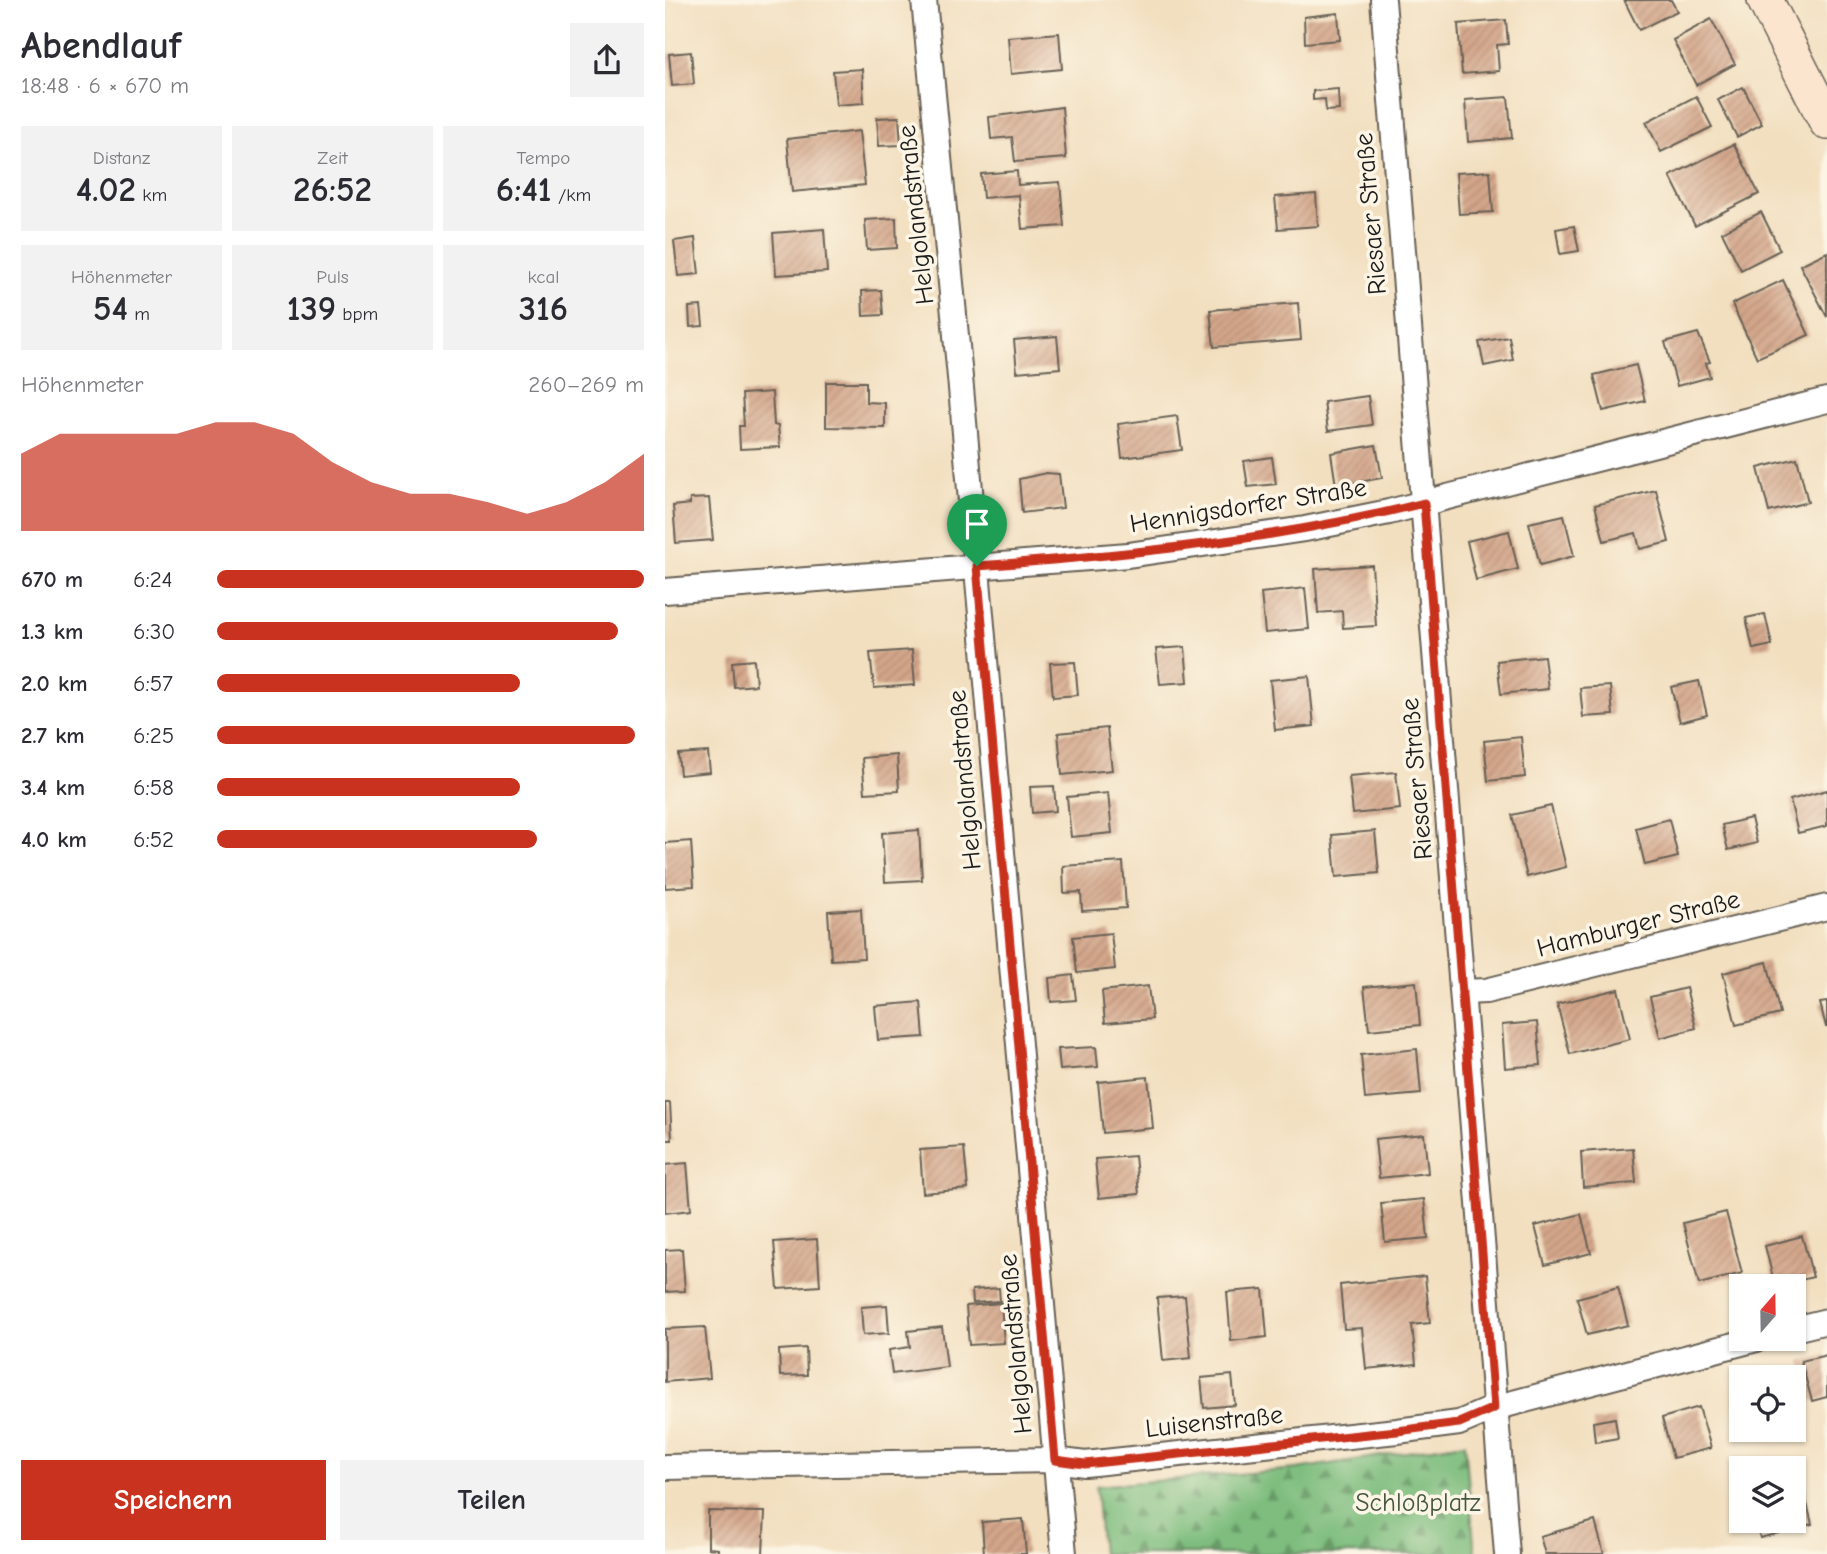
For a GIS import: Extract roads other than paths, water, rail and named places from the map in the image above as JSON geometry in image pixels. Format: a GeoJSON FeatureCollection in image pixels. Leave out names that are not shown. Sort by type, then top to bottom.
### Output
{"type":"FeatureCollection","features":[{"type":"Feature","properties":{"kind":"street","name":"Helgolandstraße"},"geometry":{"type":"LineString","coordinates":[[924,0],[977,566],[1063,1554]]}},
{"type":"Feature","properties":{"kind":"street","name":"Riesaer Straße"},"geometry":{"type":"LineString","coordinates":[[1383,0],[1507,1554]]}},
{"type":"Feature","properties":{"kind":"street"},"geometry":{"type":"LineString","coordinates":[[1765,0],[1827,122]]}},
{"type":"Feature","properties":{"kind":"street","name":"Hennigsdorfer Straße"},"geometry":{"type":"LineString","coordinates":[[665,591],[1128,555],[1305,529],[1424,503],[1827,400]]}},
{"type":"Feature","properties":{"kind":"street","name":"Hamburger Straße"},"geometry":{"type":"LineString","coordinates":[[1463,992],[1486,991],[1827,907]]}},
{"type":"Feature","properties":{"kind":"street"},"geometry":{"type":"LineString","coordinates":[[1806,1326],[1827,1321]]}},
{"type":"Feature","properties":{"kind":"street","name":"Luisenstraße"},"geometry":{"type":"LineString","coordinates":[[665,1467],[1055,1460],[1085,1464],[1397,1431],[1459,1423],[1494,1408],[1729,1346]]}},
{"type":"Feature","properties":{"kind":"park label","name":"Schloßplatz"},"geometry":{"type":"Point","coordinates":[1418,1502]}}]}
